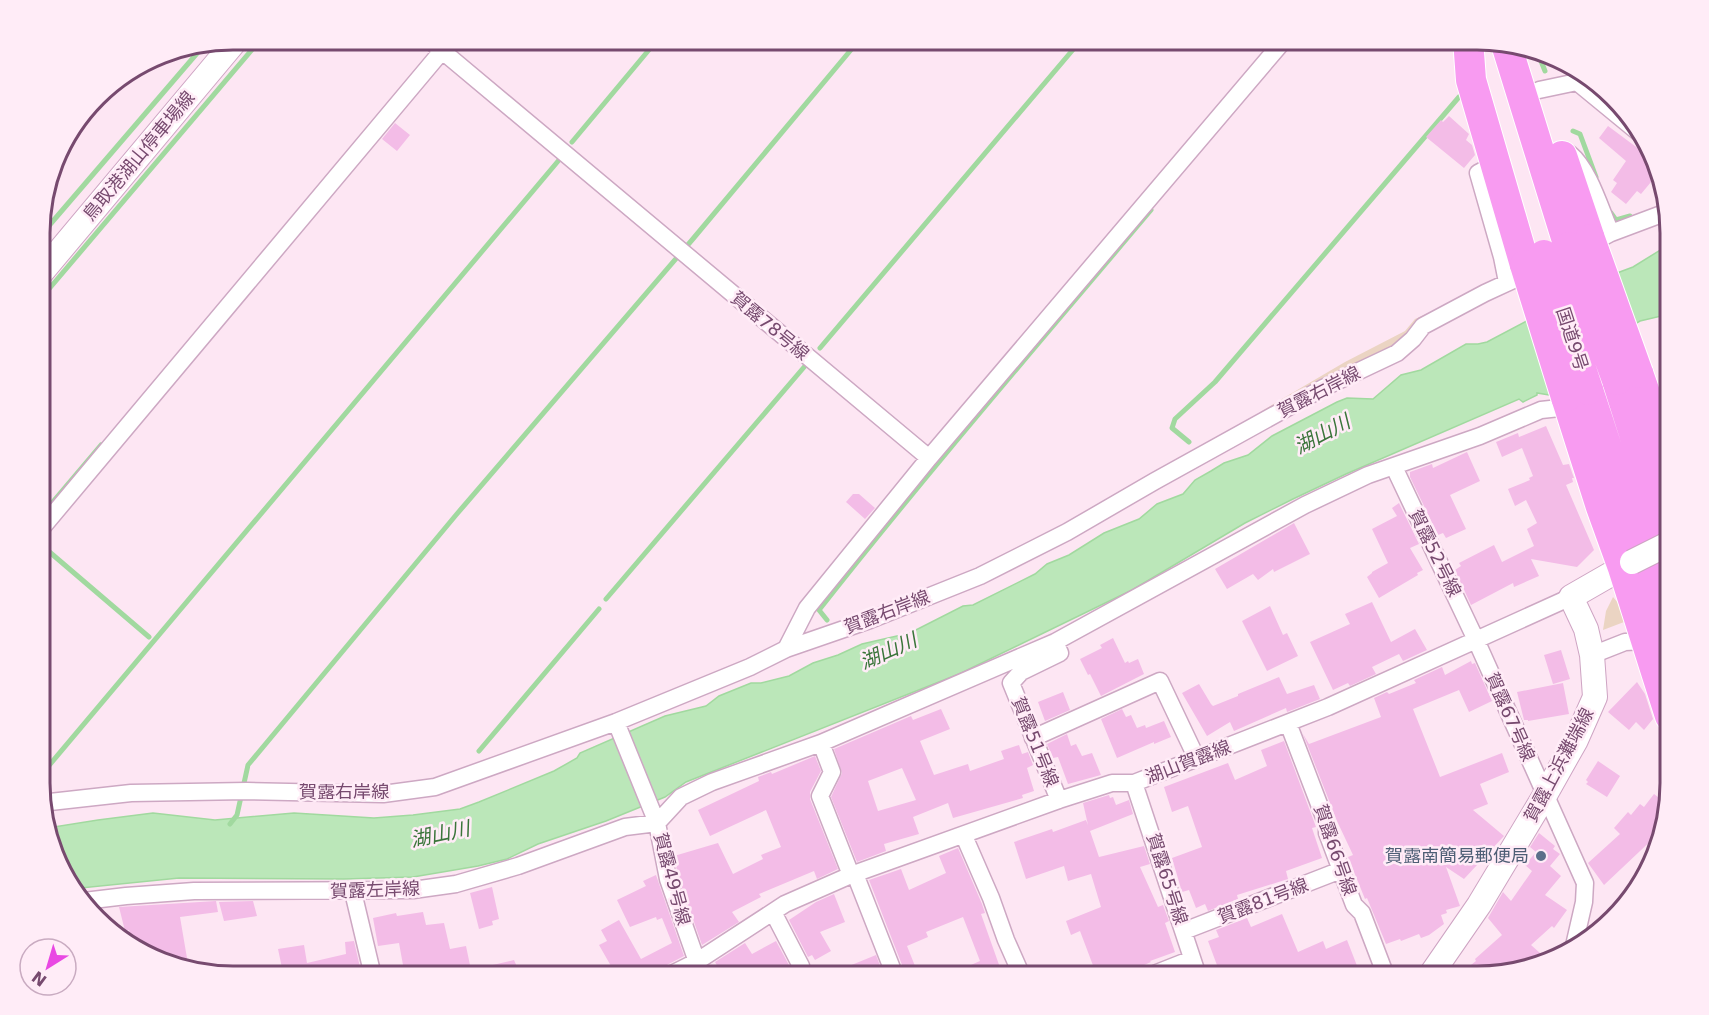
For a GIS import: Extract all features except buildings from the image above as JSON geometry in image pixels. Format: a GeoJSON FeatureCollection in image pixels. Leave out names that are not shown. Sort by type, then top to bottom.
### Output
{"type":"FeatureCollection","features":[{"type":"Feature","properties":{"kind":"highway"},"geometry":{"type":"LineString","coordinates":[[1469,50],[1471,80],[1495,164],[1558,254],[1627,376],[1659,441]]}},
{"type":"Feature","properties":{"kind":"highway"},"geometry":{"type":"LineString","coordinates":[[1480,50],[1558,254]]}},
{"type":"Feature","properties":{"kind":"highway"},"geometry":{"type":"LineString","coordinates":[[1507,53],[1558,254]]}},
{"type":"Feature","properties":{"kind":"highway"},"geometry":{"type":"LineString","coordinates":[[1527,57],[1558,144],[1558,254],[1574,398],[1628,565],[1658,640]]}},
{"type":"Feature","properties":{"kind":"highway"},"geometry":{"type":"LineString","coordinates":[[1627,376],[1659,502]]}},
{"type":"Feature","properties":{"kind":"highway","name":"国道9号"},"geometry":{"type":"LineString","coordinates":[[1574,398],[1658,640]]}},
{"type":"Feature","properties":{"kind":"street","name":"鳥取港湖山停車場線"},"geometry":{"type":"LineString","coordinates":[[50,262],[228,50]]}},
{"type":"Feature","properties":{"kind":"street"},"geometry":{"type":"LineString","coordinates":[[50,518],[443,50]]}},
{"type":"Feature","properties":{"kind":"street","name":"賀露78号線"},"geometry":{"type":"LineString","coordinates":[[453,50],[929,458]]}},
{"type":"Feature","properties":{"kind":"street"},"geometry":{"type":"LineString","coordinates":[[786,649],[807,608],[929,458],[1276,50]]}},
{"type":"Feature","properties":{"kind":"street"},"geometry":{"type":"LineString","coordinates":[[1539,90],[1577,82],[1615,113]]}},
{"type":"Feature","properties":{"kind":"street","name":"賀露右岸線"},"geometry":{"type":"LineString","coordinates":[[51,802],[131,793],[247,791],[383,794],[435,787],[618,727],[786,649],[870,620],[980,576],[1067,532],[1323,388],[1397,353],[1413,339],[1423,326],[1558,254],[1659,215]]}},
{"type":"Feature","properties":{"kind":"street"},"geometry":{"type":"LineString","coordinates":[[657,823],[681,797],[712,782],[821,742],[1055,642],[1305,505],[1368,475],[1480,436],[1574,398]]}},
{"type":"Feature","properties":{"kind":"street","name":"賀露52号線"},"geometry":{"type":"LineString","coordinates":[[1394,467],[1476,640]]}},
{"type":"Feature","properties":{"kind":"street","name":"湖山賀露線"},"geometry":{"type":"LineString","coordinates":[[703,966],[785,904],[853,874],[1059,800],[1112,783],[1134,783],[1328,707],[1571,597],[1659,550]]}},
{"type":"Feature","properties":{"kind":"street","name":"賀露上浜灘端線"},"geometry":{"type":"LineString","coordinates":[[1438,965],[1472,915],[1545,795],[1576,740],[1595,697],[1592,655],[1586,629],[1571,597]]}},
{"type":"Feature","properties":{"kind":"street","name":"賀露67号線"},"geometry":{"type":"LineString","coordinates":[[1476,640],[1585,883],[1584,902],[1576,936]]}},
{"type":"Feature","properties":{"kind":"street"},"geometry":{"type":"LineString","coordinates":[[1592,655],[1625,642],[1658,640]]}},
{"type":"Feature","properties":{"kind":"street","name":"賀露51号線"},"geometry":{"type":"LineString","coordinates":[[1055,642],[1060,653],[1021,672],[1011,682],[1059,800]]}},
{"type":"Feature","properties":{"kind":"street"},"geometry":{"type":"LineString","coordinates":[[1034,738],[1160,681],[1197,759]]}},
{"type":"Feature","properties":{"kind":"street","name":"賀露66号線"},"geometry":{"type":"LineString","coordinates":[[1288,723],[1327,825],[1327,833],[1354,905],[1362,913],[1382,965]]}},
{"type":"Feature","properties":{"kind":"street","name":"賀露49号線"},"geometry":{"type":"LineString","coordinates":[[618,727],[657,823],[668,879],[698,966]]}},
{"type":"Feature","properties":{"kind":"street"},"geometry":{"type":"LineString","coordinates":[[821,742],[832,772],[820,796],[892,965]]}},
{"type":"Feature","properties":{"kind":"street","name":"賀露65号線"},"geometry":{"type":"LineString","coordinates":[[1134,783],[1194,965]]}},
{"type":"Feature","properties":{"kind":"street","name":"賀露左岸線"},"geometry":{"type":"LineString","coordinates":[[93,900],[194,891],[353,892],[412,890],[456,884],[518,866],[625,827],[657,823]]}},
{"type":"Feature","properties":{"kind":"street"},"geometry":{"type":"LineString","coordinates":[[964,836],[1017,965]]}},
{"type":"Feature","properties":{"kind":"street","name":"賀露81号線"},"geometry":{"type":"LineString","coordinates":[[1184,931],[1341,870]]}},
{"type":"Feature","properties":{"kind":"street"},"geometry":{"type":"LineString","coordinates":[[353,892],[371,966]]}},
{"type":"Feature","properties":{"kind":"street"},"geometry":{"type":"LineString","coordinates":[[773,912],[801,966]]}},
{"type":"Feature","properties":{"kind":"street"},"geometry":{"type":"LineString","coordinates":[[1176,965],[1192,959]]}},
{"type":"Feature","properties":{"kind":"shaded area"},"geometry":{"type":"Polygon","coordinates":[[[1435,310],[1415,324],[1407,338],[1393,349],[1260,412],[1345,362],[1405,331],[1415,319],[1435,310]]]}},
{"type":"Feature","properties":{"kind":"shaded area"},"geometry":{"type":"Polygon","coordinates":[[[1613,597],[1619,604],[1624,622],[1603,630],[1606,611],[1613,597]]]}},
{"type":"Feature","properties":{"kind":"water","name":"湖山川"},"geometry":{"type":"Polygon","coordinates":[[[1659,251],[1659,317],[1635,324],[1555,396],[1537,393],[1523,402],[1519,399],[1346,474],[1245,523],[1132,590],[959,674],[686,782],[665,797],[606,821],[538,844],[507,859],[413,877],[179,878],[83,888],[63,852],[55,827],[153,813],[215,820],[294,813],[374,818],[460,809],[479,802],[554,771],[577,758],[580,753],[665,716],[706,706],[719,696],[751,683],[761,683],[789,676],[813,663],[862,644],[910,633],[963,606],[973,605],[1035,574],[1047,564],[1069,555],[1104,533],[1139,519],[1157,504],[1183,494],[1195,480],[1224,463],[1248,455],[1272,436],[1337,402],[1347,398],[1373,399],[1401,375],[1421,370],[1466,344],[1487,342],[1617,273],[1633,267],[1659,251]]]}},
{"type":"Feature","properties":{"kind":"waterway"},"geometry":{"type":"LineString","coordinates":[[50,288],[252,50]]}},
{"type":"Feature","properties":{"kind":"waterway"},"geometry":{"type":"LineString","coordinates":[[572,142],[649,50]]}},
{"type":"Feature","properties":{"kind":"waterway"},"geometry":{"type":"LineString","coordinates":[[230,824],[237,815],[248,765],[456,515],[692,240],[851,50]]}},
{"type":"Feature","properties":{"kind":"waterway"},"geometry":{"type":"LineString","coordinates":[[820,348],[1073,50]]}},
{"type":"Feature","properties":{"kind":"waterway"},"geometry":{"type":"LineString","coordinates":[[50,224],[197,53]]}},
{"type":"Feature","properties":{"kind":"waterway"},"geometry":{"type":"LineString","coordinates":[[1541,61],[1545,71]]}},
{"type":"Feature","properties":{"kind":"waterway"},"geometry":{"type":"LineString","coordinates":[[1189,442],[1172,428],[1175,419],[1215,382],[1459,97]]}},
{"type":"Feature","properties":{"kind":"waterway"},"geometry":{"type":"LineString","coordinates":[[1573,131],[1580,134],[1596,177]]}},
{"type":"Feature","properties":{"kind":"waterway"},"geometry":{"type":"LineString","coordinates":[[50,764],[559,160]]}},
{"type":"Feature","properties":{"kind":"waterway"},"geometry":{"type":"LineString","coordinates":[[827,620],[819,610],[859,559],[1151,210]]}},
{"type":"Feature","properties":{"kind":"waterway"},"geometry":{"type":"LineString","coordinates":[[1611,213],[1616,220],[1630,216]]}},
{"type":"Feature","properties":{"kind":"waterway"},"geometry":{"type":"LineString","coordinates":[[606,599],[805,366]]}},
{"type":"Feature","properties":{"kind":"waterway"},"geometry":{"type":"LineString","coordinates":[[50,505],[101,445]]}},
{"type":"Feature","properties":{"kind":"waterway"},"geometry":{"type":"LineString","coordinates":[[50,552],[149,637]]}},
{"type":"Feature","properties":{"kind":"waterway"},"geometry":{"type":"LineString","coordinates":[[479,751],[599,609]]}},
{"type":"Feature","properties":{"kind":"place","name":"賀露南簡易郵便局"},"geometry":{"type":"Point","coordinates":[1541,856]}}]}
